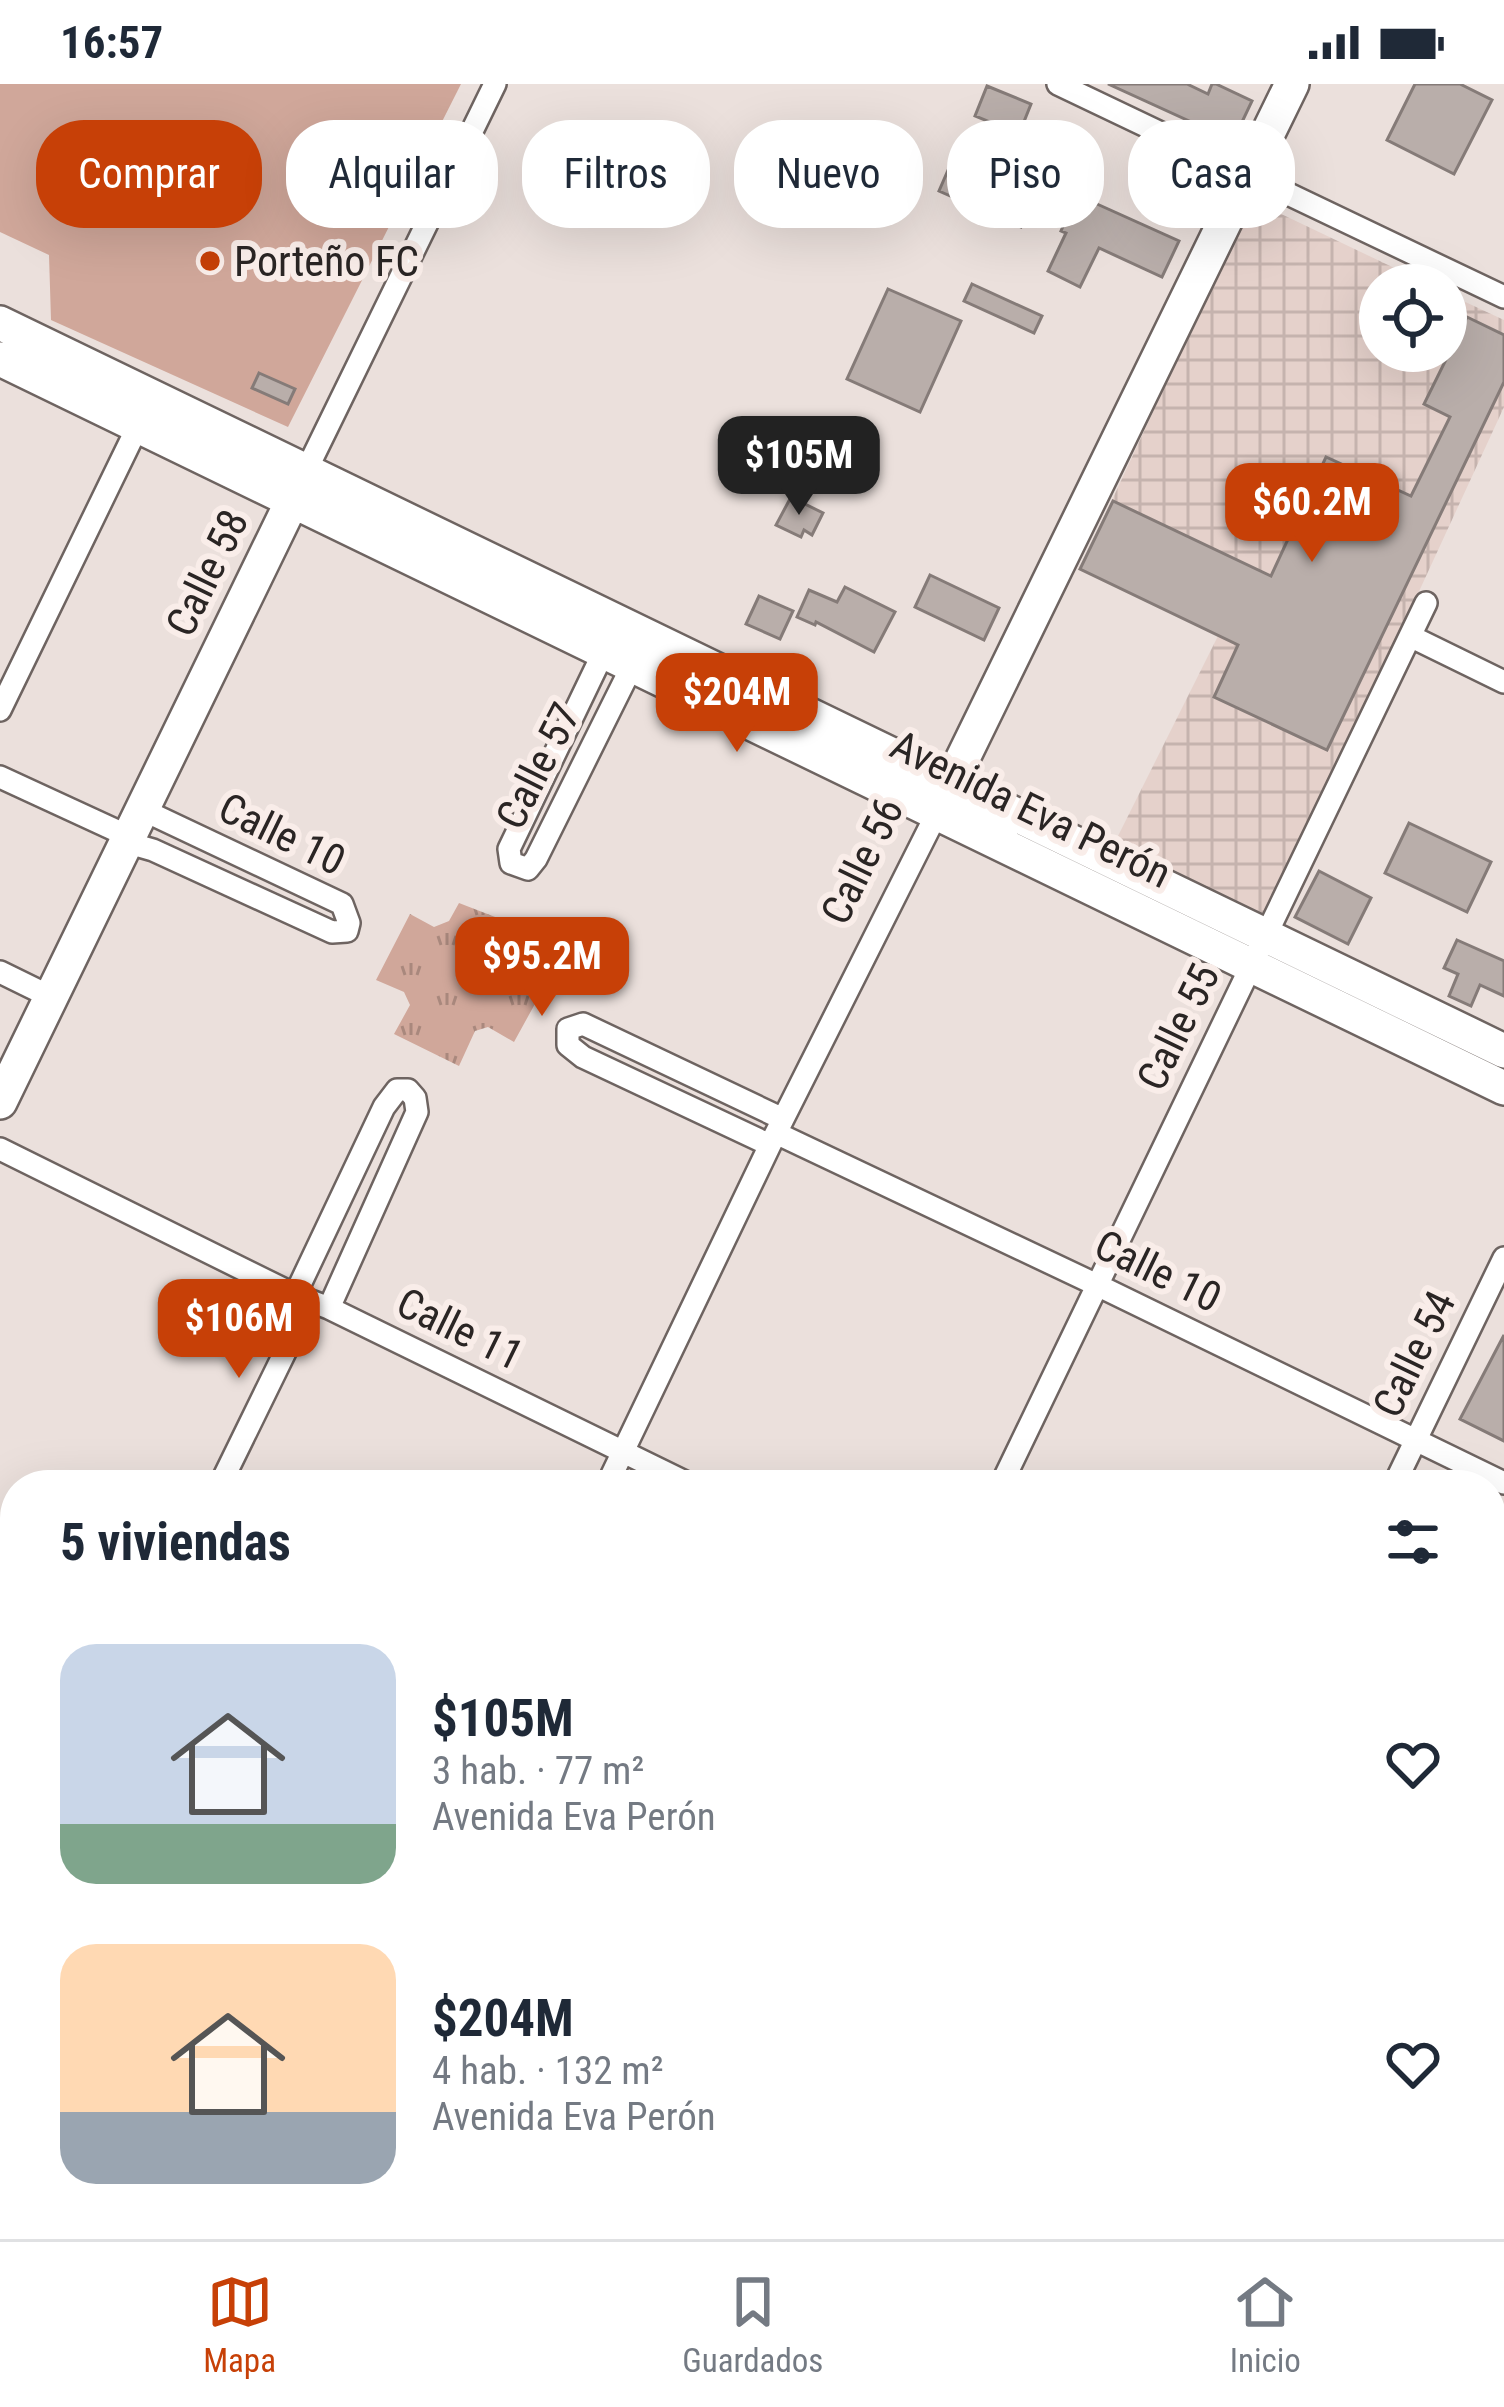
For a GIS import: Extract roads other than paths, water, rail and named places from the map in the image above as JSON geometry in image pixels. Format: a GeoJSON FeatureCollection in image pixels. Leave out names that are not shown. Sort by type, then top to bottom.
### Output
{"type":"FeatureCollection","features":[{"type":"Feature","properties":{"kind":"main road","name":"Calle 56"},"geometry":{"type":"LineString","coordinates":[[1275,120],[1292,84]]}},
{"type":"Feature","properties":{"kind":"main road","name":"Calle 56"},"geometry":{"type":"LineString","coordinates":[[943,798],[1223,228]]}},
{"type":"Feature","properties":{"kind":"main road","name":"Avenida Eva Perón"},"geometry":{"type":"LineString","coordinates":[[0,324],[299,486],[1259,951],[1504,1088]]}},
{"type":"Feature","properties":{"kind":"main road","name":"Avenida Eva Perón"},"geometry":{"type":"LineString","coordinates":[[0,359],[138,426],[299,486]]}},
{"type":"Feature","properties":{"kind":"main road","name":"Calle 58"},"geometry":{"type":"LineString","coordinates":[[0,1102],[299,486]]}},
{"type":"Feature","properties":{"kind":"main road","name":"Avenida Eva Perón"},"geometry":{"type":"LineString","coordinates":[[1259,951],[1504,1051]]}},
{"type":"Feature","properties":{"kind":"street","name":"Calle 58"},"geometry":{"type":"LineString","coordinates":[[299,486],[495,84]]}},
{"type":"Feature","properties":{"kind":"street"},"geometry":{"type":"LineString","coordinates":[[1058,84],[1134,120]]}},
{"type":"Feature","properties":{"kind":"street"},"geometry":{"type":"LineString","coordinates":[[1295,196],[1504,297]]}},
{"type":"Feature","properties":{"kind":"street"},"geometry":{"type":"LineString","coordinates":[[0,710],[138,426]]}},
{"type":"Feature","properties":{"kind":"street","name":"Calle 55"},"geometry":{"type":"LineString","coordinates":[[1008,1470],[1426,603]]}},
{"type":"Feature","properties":{"kind":"street"},"geometry":{"type":"LineString","coordinates":[[1410,636],[1504,682]]}},
{"type":"Feature","properties":{"kind":"street","name":"Calle 57"},"geometry":{"type":"LineString","coordinates":[[625,644],[536,859],[528,869],[511,863],[509,849],[625,644]]}},
{"type":"Feature","properties":{"kind":"street","name":"Calle 10"},"geometry":{"type":"LineString","coordinates":[[0,777],[343,904],[349,923],[346,932],[332,932],[154,850],[132,829]]}},
{"type":"Feature","properties":{"kind":"street","name":"Calle 56"},"geometry":{"type":"LineString","coordinates":[[614,1470],[943,798]]}},
{"type":"Feature","properties":{"kind":"street"},"geometry":{"type":"LineString","coordinates":[[0,972],[51,997]]}},
{"type":"Feature","properties":{"kind":"street","name":"Calle 10"},"geometry":{"type":"LineString","coordinates":[[776,1132],[583,1057],[568,1045],[568,1029],[583,1024],[776,1132],[1477,1470]]}},
{"type":"Feature","properties":{"kind":"street"},"geometry":{"type":"LineString","coordinates":[[227,1470],[311,1302],[417,1112],[408,1090],[397,1090],[384,1107],[311,1302]]}},
{"type":"Feature","properties":{"kind":"street","name":"Calle 11"},"geometry":{"type":"LineString","coordinates":[[0,1148],[661,1470]]}},
{"type":"Feature","properties":{"kind":"street","name":"Calle 54"},"geometry":{"type":"LineString","coordinates":[[1401,1470],[1504,1258]]}},
{"type":"Feature","properties":{"kind":"place","name":"Porteño FC"},"geometry":{"type":"Point","coordinates":[210,261]}}]}
